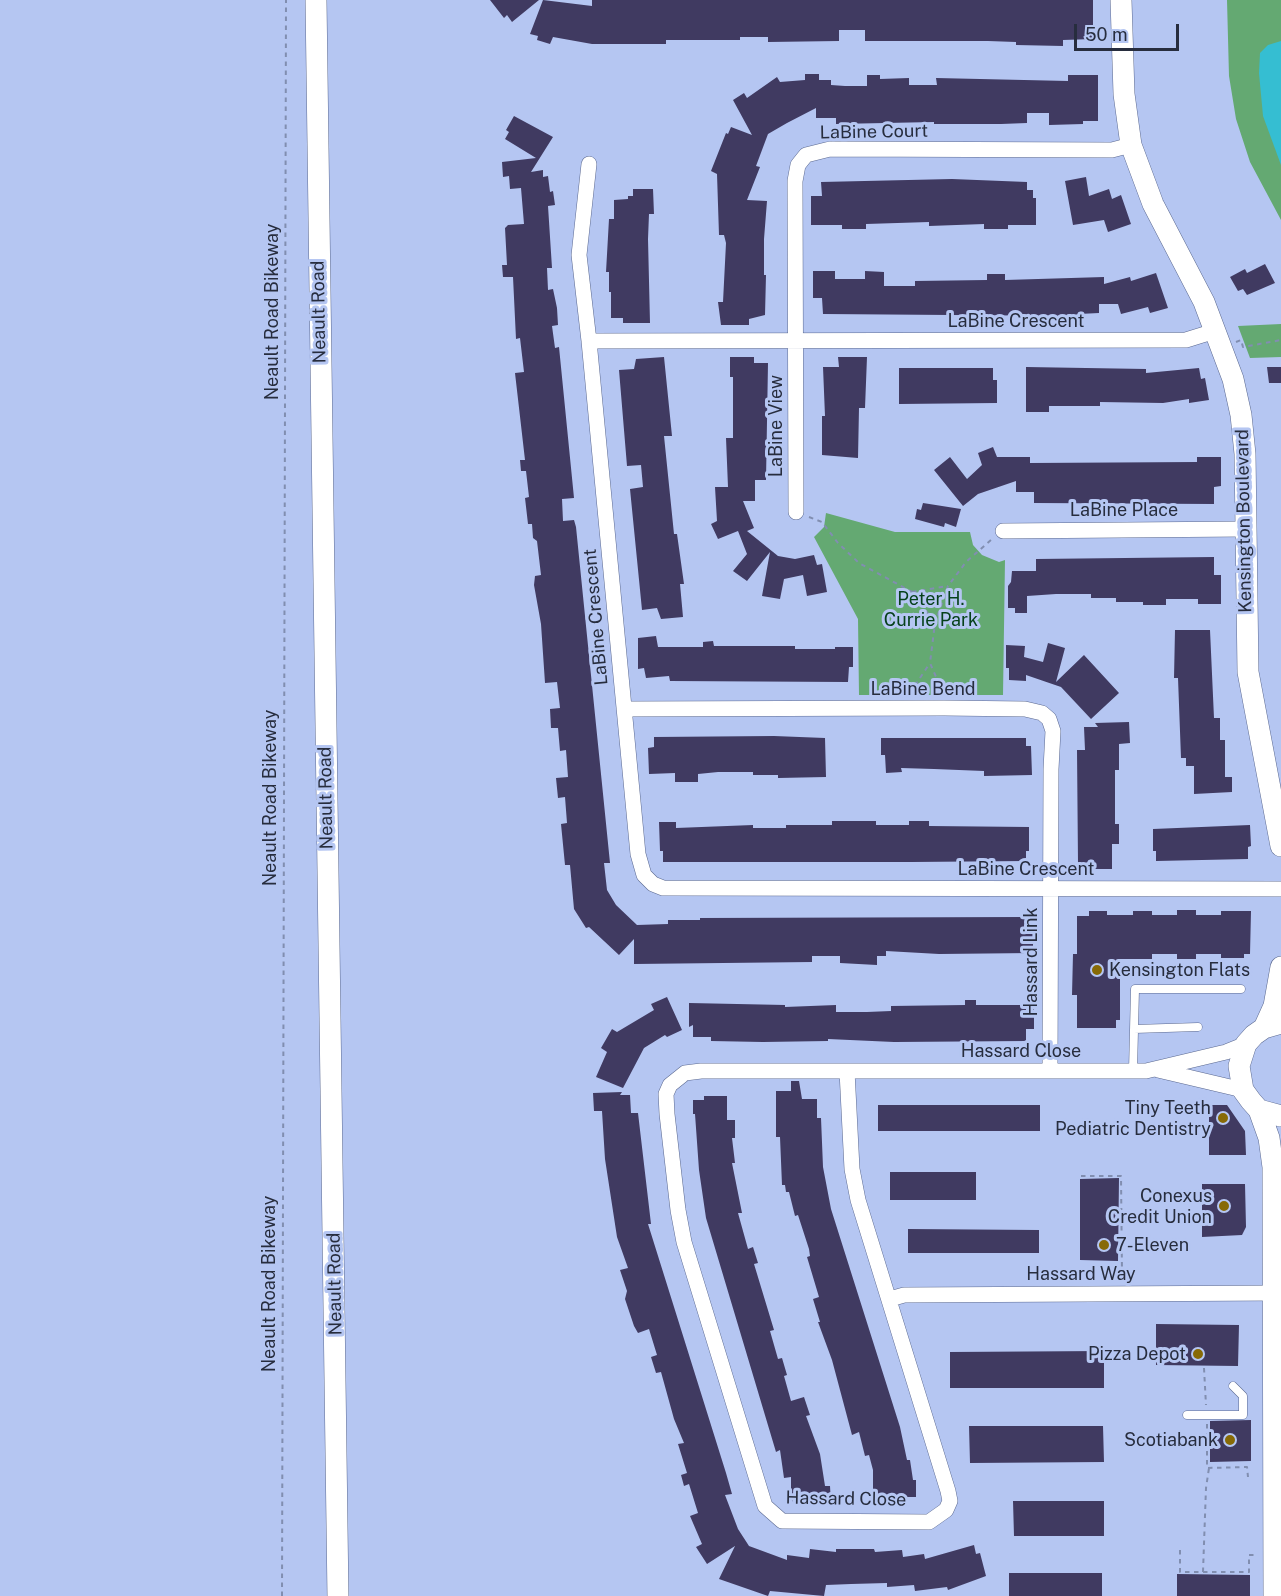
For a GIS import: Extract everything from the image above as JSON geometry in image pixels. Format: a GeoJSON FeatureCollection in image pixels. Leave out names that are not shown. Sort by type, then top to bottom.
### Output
{"type":"FeatureCollection","features":[{"type":"Feature","properties":{"kind":"main road","name":"Neault Road"},"geometry":{"type":"LineString","coordinates":[[316,0],[338,1596]]}},
{"type":"Feature","properties":{"kind":"main road","name":"Kensington Boulevard"},"geometry":{"type":"LineString","coordinates":[[1121,0],[1124,83],[1131,145],[1153,204],[1204,302],[1233,379],[1241,415],[1245,454],[1248,672],[1281,846]]}},
{"type":"Feature","properties":{"kind":"main road"},"geometry":{"type":"LineString","coordinates":[[1274,1596],[1277,1293],[1273,1167],[1269,1138],[1258,1110],[1243,1090],[1239,1066],[1246,1044],[1272,1025],[1281,967]]}},
{"type":"Feature","properties":{"kind":"main road"},"geometry":{"type":"LineString","coordinates":[[1258,1110],[1281,1116]]}},
{"type":"Feature","properties":{"kind":"street","name":"LaBine Court"},"geometry":{"type":"LineString","coordinates":[[795,340],[795,181],[798,165],[806,155],[830,150],[1112,150],[1131,145]]}},
{"type":"Feature","properties":{"kind":"street"},"geometry":{"type":"LineString","coordinates":[[589,164],[579,255],[589,341]]}},
{"type":"Feature","properties":{"kind":"street","name":"LaBine Crescent"},"geometry":{"type":"LineString","coordinates":[[1218,339],[589,341],[638,854],[644,875],[653,884],[682,889],[1281,889]]}},
{"type":"Feature","properties":{"kind":"street","name":"LaBine View"},"geometry":{"type":"LineString","coordinates":[[795,340],[796,512]]}},
{"type":"Feature","properties":{"kind":"street","name":"LaBine Place"},"geometry":{"type":"LineString","coordinates":[[1003,531],[1246,529]]}},
{"type":"Feature","properties":{"kind":"street","name":"LaBine Bend"},"geometry":{"type":"LineString","coordinates":[[624,709],[944,708],[1025,710],[1042,713],[1049,719],[1053,731],[1051,888]]}},
{"type":"Feature","properties":{"kind":"street","name":"Hassard Link"},"geometry":{"type":"LineString","coordinates":[[1050,1071],[1051,888]]}},
{"type":"Feature","properties":{"kind":"street","name":"Hassard Close"},"geometry":{"type":"LineString","coordinates":[[1158,1070],[1185,1060],[1226,1052],[1246,1044]]}},
{"type":"Feature","properties":{"kind":"street","name":"Hassard Close"},"geometry":{"type":"LineString","coordinates":[[847,1071],[854,1179],[868,1235],[890,1299],[950,1501],[946,1509],[929,1522],[782,1521],[765,1506],[684,1242],[673,1171],[666,1094],[676,1078],[693,1072],[847,1071],[1133,1071],[1158,1070],[1243,1090]]}},
{"type":"Feature","properties":{"kind":"street","name":"Hassard Way"},"geometry":{"type":"LineString","coordinates":[[890,1299],[904,1295],[1277,1293]]}},
{"type":"Feature","properties":{"kind":"lane"},"geometry":{"type":"LineString","coordinates":[[1133,1071],[1135,989],[1241,989]]}},
{"type":"Feature","properties":{"kind":"lane"},"geometry":{"type":"LineString","coordinates":[[1134,1029],[1198,1027]]}},
{"type":"Feature","properties":{"kind":"lane"},"geometry":{"type":"LineString","coordinates":[[1187,1415],[1243,1415],[1243,1396],[1233,1386]]}},
{"type":"Feature","properties":{"kind":"path","name":"Neault Road Bikeway"},"geometry":{"type":"LineString","coordinates":[[282,1596],[286,0]]}},
{"type":"Feature","properties":{"kind":"path"},"geometry":{"type":"LineString","coordinates":[[1218,339],[1241,340],[1243,347],[1281,340]]}},
{"type":"Feature","properties":{"kind":"path"},"geometry":{"type":"LineString","coordinates":[[822,522],[838,543],[860,563],[912,592],[935,623]]}},
{"type":"Feature","properties":{"kind":"path"},"geometry":{"type":"LineString","coordinates":[[908,696],[930,663],[935,623],[948,586],[966,562],[979,550]]}},
{"type":"Feature","properties":{"kind":"path"},"geometry":{"type":"LineString","coordinates":[[912,592],[948,586]]}},
{"type":"Feature","properties":{"kind":"path"},"geometry":{"type":"LineString","coordinates":[[930,663],[944,696]]}},
{"type":"Feature","properties":{"kind":"path"},"geometry":{"type":"LineString","coordinates":[[1081,1176],[1121,1176],[1122,1274]]}},
{"type":"Feature","properties":{"kind":"path"},"geometry":{"type":"LineString","coordinates":[[1203,1572],[1206,1488],[1209,1468],[1207,1468],[1204,1368]]}},
{"type":"Feature","properties":{"kind":"path"},"geometry":{"type":"LineString","coordinates":[[1209,1468],[1247,1467],[1248,1476]]}},
{"type":"Feature","properties":{"kind":"path"},"geometry":{"type":"LineString","coordinates":[[1180,1550],[1180,1572],[1249,1572],[1249,1555],[1257,1555]]}},
{"type":"Feature","properties":{"kind":"green space"},"geometry":{"type":"Polygon","coordinates":[[[1227,0],[1281,0],[1281,220],[1250,162],[1236,119],[1229,76],[1227,0]]]}},
{"type":"Feature","properties":{"kind":"green space"},"geometry":{"type":"Polygon","coordinates":[[[1281,324],[1281,357],[1250,358],[1238,326],[1281,324]]]}},
{"type":"Feature","properties":{"kind":"green space","name":"Peter H. Currie Park"},"geometry":{"type":"Polygon","coordinates":[[[826,513],[895,532],[970,532],[973,545],[982,555],[999,562],[1005,560],[1003,695],[859,695],[858,619],[814,537],[824,527],[826,513]]]}},
{"type":"Feature","properties":{"kind":"shaded area"},"geometry":{"type":"Polygon","coordinates":[[[1281,41],[1281,165],[1263,116],[1259,73],[1260,53],[1268,45],[1281,41]]]}},
{"type":"Feature","properties":{"kind":"building"},"geometry":{"type":"Polygon","coordinates":[[[490,0],[539,0],[512,22],[507,15],[504,18],[490,0]]]}},
{"type":"Feature","properties":{"kind":"building"},"geometry":{"type":"Polygon","coordinates":[[[543,0],[592,6],[592,0],[1093,0],[1093,39],[1063,40],[1063,46],[1016,45],[1016,42],[988,41],[865,41],[865,30],[839,30],[839,41],[768,42],[768,37],[740,37],[740,40],[666,40],[666,44],[592,44],[553,37],[550,44],[537,40],[538,36],[530,34],[543,0]]]}},
{"type":"Feature","properties":{"kind":"building"},"geometry":{"type":"Polygon","coordinates":[[[805,74],[819,74],[819,80],[831,80],[831,85],[845,86],[867,86],[867,75],[880,75],[880,79],[909,78],[909,85],[937,85],[936,78],[1068,81],[1068,75],[1098,75],[1098,121],[1049,125],[1049,113],[1027,113],[1027,123],[836,124],[836,118],[816,118],[816,108],[787,123],[768,134],[756,166],[760,167],[747,200],[767,201],[764,239],[765,315],[749,319],[749,325],[721,325],[718,302],[723,302],[726,243],[724,235],[719,235],[717,174],[711,171],[726,133],[728,134],[731,127],[752,135],[733,100],[744,93],[747,98],[777,77],[780,82],[805,80],[805,74]]]}},
{"type":"Feature","properties":{"kind":"building"},"geometry":{"type":"Polygon","coordinates":[[[514,116],[553,137],[531,172],[543,170],[543,177],[548,176],[550,192],[553,191],[555,205],[548,206],[552,268],[547,268],[548,290],[553,289],[557,308],[558,325],[552,326],[555,348],[559,347],[574,498],[562,499],[563,521],[574,520],[576,527],[610,863],[604,863],[607,890],[616,905],[637,925],[668,924],[668,920],[700,920],[700,918],[1025,917],[1025,929],[1033,929],[1033,953],[939,954],[886,951],[886,956],[877,956],[877,965],[840,963],[840,956],[812,956],[812,962],[634,964],[634,939],[619,955],[589,927],[586,928],[574,909],[570,865],[565,865],[561,824],[567,823],[565,797],[558,798],[556,778],[568,777],[566,750],[560,751],[558,728],[551,728],[550,709],[560,708],[557,682],[545,683],[541,624],[534,585],[535,576],[541,575],[537,541],[533,538],[532,524],[528,524],[525,498],[529,497],[526,471],[521,471],[520,460],[525,460],[515,373],[524,372],[520,338],[516,339],[513,277],[503,277],[502,265],[507,265],[505,228],[508,225],[524,224],[521,188],[510,189],[509,176],[503,177],[502,162],[536,158],[505,139],[509,132],[506,130],[514,116]]]}},
{"type":"Feature","properties":{"kind":"building"},"geometry":{"type":"Polygon","coordinates":[[[1086,177],[1089,196],[1109,189],[1112,199],[1121,195],[1131,224],[1108,232],[1104,220],[1073,225],[1065,181],[1086,177]]]}},
{"type":"Feature","properties":{"kind":"building"},"geometry":{"type":"Polygon","coordinates":[[[952,179],[1027,182],[1027,190],[1033,190],[1033,198],[1036,198],[1036,225],[1008,225],[1008,229],[984,229],[984,224],[929,226],[929,222],[866,224],[866,229],[842,229],[842,225],[811,225],[811,196],[822,196],[821,182],[952,179]]]}},
{"type":"Feature","properties":{"kind":"building"},"geometry":{"type":"Polygon","coordinates":[[[633,189],[653,189],[654,214],[649,214],[648,239],[650,323],[623,323],[623,318],[611,318],[609,272],[606,272],[609,219],[614,219],[614,200],[628,199],[628,196],[633,196],[633,189]]]}},
{"type":"Feature","properties":{"kind":"building"},"geometry":{"type":"Polygon","coordinates":[[[1265,264],[1275,283],[1247,295],[1243,289],[1238,291],[1230,277],[1245,269],[1247,273],[1265,264]]]}},
{"type":"Feature","properties":{"kind":"building"},"geometry":{"type":"Polygon","coordinates":[[[813,271],[835,271],[835,279],[865,279],[865,271],[884,272],[884,286],[915,286],[915,281],[987,280],[987,274],[1005,274],[1005,280],[1104,277],[1104,284],[1130,277],[1131,281],[1156,273],[1168,308],[1150,313],[1148,307],[1121,314],[1118,304],[1099,304],[1099,313],[1079,314],[1079,316],[823,314],[822,298],[813,298],[813,271]]]}},
{"type":"Feature","properties":{"kind":"building"},"geometry":{"type":"Polygon","coordinates":[[[664,357],[672,436],[664,436],[674,534],[677,534],[684,584],[680,584],[683,617],[661,619],[657,608],[642,610],[630,489],[643,487],[641,465],[627,466],[619,370],[634,369],[636,359],[664,357]]]}},
{"type":"Feature","properties":{"kind":"building"},"geometry":{"type":"Polygon","coordinates":[[[730,357],[754,357],[754,363],[768,363],[766,480],[755,480],[755,501],[743,501],[754,528],[747,531],[778,556],[795,559],[814,555],[817,565],[822,564],[827,592],[807,596],[803,575],[784,579],[780,599],[762,596],[770,552],[747,581],[733,571],[747,554],[738,531],[718,539],[711,524],[717,521],[715,487],[728,487],[726,438],[733,438],[733,377],[730,377],[730,357]]]}},
{"type":"Feature","properties":{"kind":"building"},"geometry":{"type":"Polygon","coordinates":[[[838,357],[867,357],[865,408],[859,408],[858,458],[822,455],[822,416],[825,416],[823,367],[839,367],[838,357]]]}},
{"type":"Feature","properties":{"kind":"building"},"geometry":{"type":"Polygon","coordinates":[[[1026,367],[1146,369],[1146,373],[1199,368],[1201,379],[1205,378],[1209,400],[1189,403],[1189,399],[1163,403],[1100,402],[1100,406],[1049,406],[1049,412],[1026,412],[1026,367]]]}},
{"type":"Feature","properties":{"kind":"building"},"geometry":{"type":"Polygon","coordinates":[[[1267,367],[1281,367],[1281,383],[1269,383],[1267,367]]]}},
{"type":"Feature","properties":{"kind":"building"},"geometry":{"type":"Polygon","coordinates":[[[899,368],[993,368],[993,380],[997,380],[997,403],[899,404],[899,368]]]}},
{"type":"Feature","properties":{"kind":"building"},"geometry":{"type":"Polygon","coordinates":[[[993,447],[997,457],[1030,457],[1030,463],[1197,462],[1197,457],[1221,457],[1221,486],[1214,487],[1214,504],[1034,503],[1034,492],[1016,492],[1016,481],[978,494],[963,506],[934,470],[950,457],[967,479],[982,465],[978,453],[993,447]]]}},
{"type":"Feature","properties":{"kind":"building"},"geometry":{"type":"Polygon","coordinates":[[[923,503],[961,509],[956,527],[945,523],[944,527],[915,519],[917,509],[921,510],[923,503]]]}},
{"type":"Feature","properties":{"kind":"building"},"geometry":{"type":"Polygon","coordinates":[[[1214,557],[1214,575],[1221,575],[1221,604],[1198,604],[1198,599],[1166,599],[1166,605],[1143,605],[1143,602],[1116,602],[1116,598],[1091,598],[1091,594],[1056,594],[1027,596],[1027,613],[1015,613],[1015,608],[1008,608],[1008,586],[1011,582],[1012,571],[1036,571],[1036,559],[1214,557]]]}},
{"type":"Feature","properties":{"kind":"building"},"geometry":{"type":"Polygon","coordinates":[[[1175,630],[1210,630],[1214,718],[1220,718],[1220,740],[1225,740],[1225,777],[1232,777],[1232,792],[1194,794],[1194,766],[1186,766],[1186,758],[1181,758],[1178,678],[1174,678],[1175,630]]]}},
{"type":"Feature","properties":{"kind":"building"},"geometry":{"type":"Polygon","coordinates":[[[656,636],[658,647],[703,647],[703,642],[713,641],[714,646],[795,646],[795,649],[853,647],[853,667],[849,667],[848,682],[670,681],[669,676],[646,678],[644,668],[638,669],[638,638],[656,636]]]}},
{"type":"Feature","properties":{"kind":"building"},"geometry":{"type":"Polygon","coordinates":[[[1048,643],[1065,648],[1056,682],[1084,655],[1119,693],[1091,719],[1061,687],[1026,675],[1026,681],[1009,680],[1009,668],[1006,668],[1006,645],[1025,646],[1024,657],[1043,662],[1048,643]]]}},
{"type":"Feature","properties":{"kind":"building"},"geometry":{"type":"Polygon","coordinates":[[[1129,722],[1130,743],[1119,744],[1119,770],[1115,770],[1115,824],[1119,824],[1119,844],[1112,844],[1112,869],[1092,869],[1090,864],[1078,863],[1077,750],[1085,750],[1084,727],[1098,727],[1095,723],[1129,722]]]}},
{"type":"Feature","properties":{"kind":"building"},"geometry":{"type":"Polygon","coordinates":[[[654,737],[825,738],[826,777],[778,778],[778,775],[753,775],[753,772],[718,772],[698,774],[698,782],[675,782],[675,773],[649,774],[648,748],[654,747],[654,737]]]}},
{"type":"Feature","properties":{"kind":"building"},"geometry":{"type":"Polygon","coordinates":[[[881,738],[1026,738],[1026,746],[1031,746],[1032,775],[984,776],[984,771],[901,768],[902,772],[886,773],[885,755],[881,755],[881,738]]]}},
{"type":"Feature","properties":{"kind":"building"},"geometry":{"type":"Polygon","coordinates":[[[832,821],[876,821],[876,825],[909,825],[909,821],[929,821],[929,826],[1029,827],[1029,851],[1026,851],[1026,861],[663,862],[663,851],[660,851],[659,822],[676,822],[676,828],[753,825],[753,828],[786,828],[786,825],[832,825],[832,821]]]}},
{"type":"Feature","properties":{"kind":"building"},"geometry":{"type":"Polygon","coordinates":[[[1250,825],[1251,846],[1248,847],[1248,859],[1156,861],[1156,851],[1153,851],[1153,829],[1250,825]]]}},
{"type":"Feature","properties":{"kind":"building","name":"Kensington Flats"},"geometry":{"type":"Polygon","coordinates":[[[1177,910],[1196,910],[1196,915],[1221,915],[1221,911],[1251,911],[1250,954],[1244,954],[1244,958],[1221,958],[1221,954],[1196,954],[1196,959],[1177,959],[1177,954],[1152,954],[1152,959],[1120,959],[1120,1020],[1116,1020],[1116,1028],[1077,1028],[1077,995],[1072,995],[1073,954],[1077,954],[1077,916],[1089,916],[1089,911],[1107,911],[1107,915],[1133,915],[1133,911],[1152,911],[1152,915],[1177,915],[1177,910]]]}},
{"type":"Feature","properties":{"kind":"building"},"geometry":{"type":"Polygon","coordinates":[[[667,997],[682,1030],[667,1037],[665,1035],[644,1048],[623,1088],[596,1077],[607,1052],[601,1048],[612,1029],[617,1032],[654,1010],[651,1004],[667,997]]]}},
{"type":"Feature","properties":{"kind":"building"},"geometry":{"type":"Polygon","coordinates":[[[965,1000],[976,1000],[976,1005],[1034,1005],[1034,1029],[1026,1029],[1026,1041],[894,1042],[828,1039],[828,1041],[763,1042],[711,1041],[711,1037],[693,1037],[693,1025],[689,1027],[689,1003],[785,1005],[785,1007],[836,1005],[836,1012],[867,1012],[891,1011],[891,1006],[965,1005],[965,1000]]]}},
{"type":"Feature","properties":{"kind":"building"},"geometry":{"type":"Polygon","coordinates":[[[791,1081],[799,1081],[802,1099],[817,1099],[817,1118],[821,1118],[823,1167],[831,1209],[900,1427],[907,1460],[910,1460],[913,1480],[916,1480],[916,1497],[904,1497],[904,1501],[873,1501],[873,1470],[869,1455],[865,1456],[859,1432],[852,1435],[832,1360],[818,1322],[820,1322],[813,1299],[819,1297],[807,1257],[810,1256],[809,1249],[798,1215],[795,1216],[789,1192],[786,1192],[785,1185],[782,1185],[780,1137],[776,1137],[776,1091],[791,1091],[791,1081]]]}},
{"type":"Feature","properties":{"kind":"building"},"geometry":{"type":"Polygon","coordinates":[[[622,1092],[620,1095],[630,1095],[631,1113],[638,1113],[651,1224],[648,1224],[732,1494],[725,1495],[738,1529],[749,1546],[787,1560],[787,1555],[809,1558],[810,1549],[836,1552],[836,1549],[874,1549],[875,1552],[902,1550],[903,1557],[924,1554],[925,1559],[974,1545],[976,1554],[980,1553],[986,1576],[948,1590],[947,1587],[915,1591],[914,1585],[887,1587],[887,1583],[851,1584],[826,1585],[824,1596],[770,1591],[768,1596],[719,1579],[735,1546],[707,1564],[696,1547],[702,1544],[690,1516],[698,1513],[689,1484],[684,1486],[681,1475],[687,1473],[678,1444],[684,1443],[674,1419],[661,1372],[656,1373],[651,1357],[657,1355],[649,1329],[638,1333],[625,1299],[627,1291],[620,1270],[628,1268],[617,1237],[605,1159],[602,1111],[594,1111],[593,1093],[622,1092]]]}},
{"type":"Feature","properties":{"kind":"building"},"geometry":{"type":"Polygon","coordinates":[[[704,1096],[727,1096],[727,1120],[735,1120],[735,1138],[732,1138],[735,1163],[732,1163],[742,1213],[738,1213],[748,1249],[753,1247],[758,1263],[754,1264],[774,1330],[770,1331],[778,1359],[782,1358],[791,1401],[804,1397],[810,1415],[806,1416],[820,1454],[825,1486],[830,1486],[831,1504],[791,1501],[791,1477],[784,1478],[780,1450],[776,1452],[706,1218],[699,1170],[695,1114],[693,1114],[693,1100],[704,1100],[704,1096]]]}},
{"type":"Feature","properties":{"kind":"building"},"geometry":{"type":"Polygon","coordinates":[[[878,1105],[1040,1105],[1040,1131],[878,1131],[878,1105]]]}},
{"type":"Feature","properties":{"kind":"building","name":"Tiny Teeth Pediatric Dentistry"},"geometry":{"type":"Polygon","coordinates":[[[1209,1105],[1227,1105],[1245,1131],[1246,1155],[1209,1155],[1209,1105]]]}},
{"type":"Feature","properties":{"kind":"building"},"geometry":{"type":"Polygon","coordinates":[[[890,1172],[976,1172],[976,1200],[890,1200],[890,1172]]]}},
{"type":"Feature","properties":{"kind":"building"},"geometry":{"type":"Polygon","coordinates":[[[1119,1178],[1118,1261],[1080,1260],[1080,1179],[1119,1178]]]}},
{"type":"Feature","properties":{"kind":"building","name":"Conexus Credit Union"},"geometry":{"type":"Polygon","coordinates":[[[1202,1184],[1245,1184],[1246,1227],[1242,1235],[1202,1237],[1202,1184]]]}},
{"type":"Feature","properties":{"kind":"building"},"geometry":{"type":"Polygon","coordinates":[[[908,1229],[1039,1230],[1039,1253],[908,1253],[908,1229]]]}},
{"type":"Feature","properties":{"kind":"building"},"geometry":{"type":"Polygon","coordinates":[[[1156,1324],[1239,1325],[1238,1366],[1156,1365],[1156,1324]]]}},
{"type":"Feature","properties":{"kind":"building"},"geometry":{"type":"Polygon","coordinates":[[[1104,1351],[1104,1388],[950,1388],[950,1352],[1104,1351]]]}},
{"type":"Feature","properties":{"kind":"building","name":"Scotiabank"},"geometry":{"type":"Polygon","coordinates":[[[1251,1420],[1251,1461],[1210,1462],[1210,1421],[1251,1420]]]}},
{"type":"Feature","properties":{"kind":"building"},"geometry":{"type":"Polygon","coordinates":[[[969,1426],[1103,1426],[1104,1462],[970,1463],[969,1426]]]}},
{"type":"Feature","properties":{"kind":"building"},"geometry":{"type":"Polygon","coordinates":[[[1013,1501],[1104,1501],[1104,1536],[1014,1536],[1013,1501]]]}},
{"type":"Feature","properties":{"kind":"building"},"geometry":{"type":"Polygon","coordinates":[[[1009,1573],[1102,1573],[1102,1596],[1009,1596],[1009,1573]]]}},
{"type":"Feature","properties":{"kind":"building"},"geometry":{"type":"Polygon","coordinates":[[[1177,1574],[1250,1575],[1250,1596],[1177,1596],[1177,1574]]]}},
{"type":"Feature","properties":{"kind":"place","name":"Kensington Flats"},"geometry":{"type":"Point","coordinates":[1097,970]}},
{"type":"Feature","properties":{"kind":"place","name":"Tiny Teeth Pediatric Dentistry"},"geometry":{"type":"Point","coordinates":[1223,1118]}},
{"type":"Feature","properties":{"kind":"place","name":"Conexus Credit Union"},"geometry":{"type":"Point","coordinates":[1224,1206]}},
{"type":"Feature","properties":{"kind":"place","name":"7-Eleven"},"geometry":{"type":"Point","coordinates":[1104,1245]}},
{"type":"Feature","properties":{"kind":"place","name":"Pizza Depot"},"geometry":{"type":"Point","coordinates":[1198,1354]}},
{"type":"Feature","properties":{"kind":"place","name":"Scotiabank"},"geometry":{"type":"Point","coordinates":[1230,1440]}}]}
